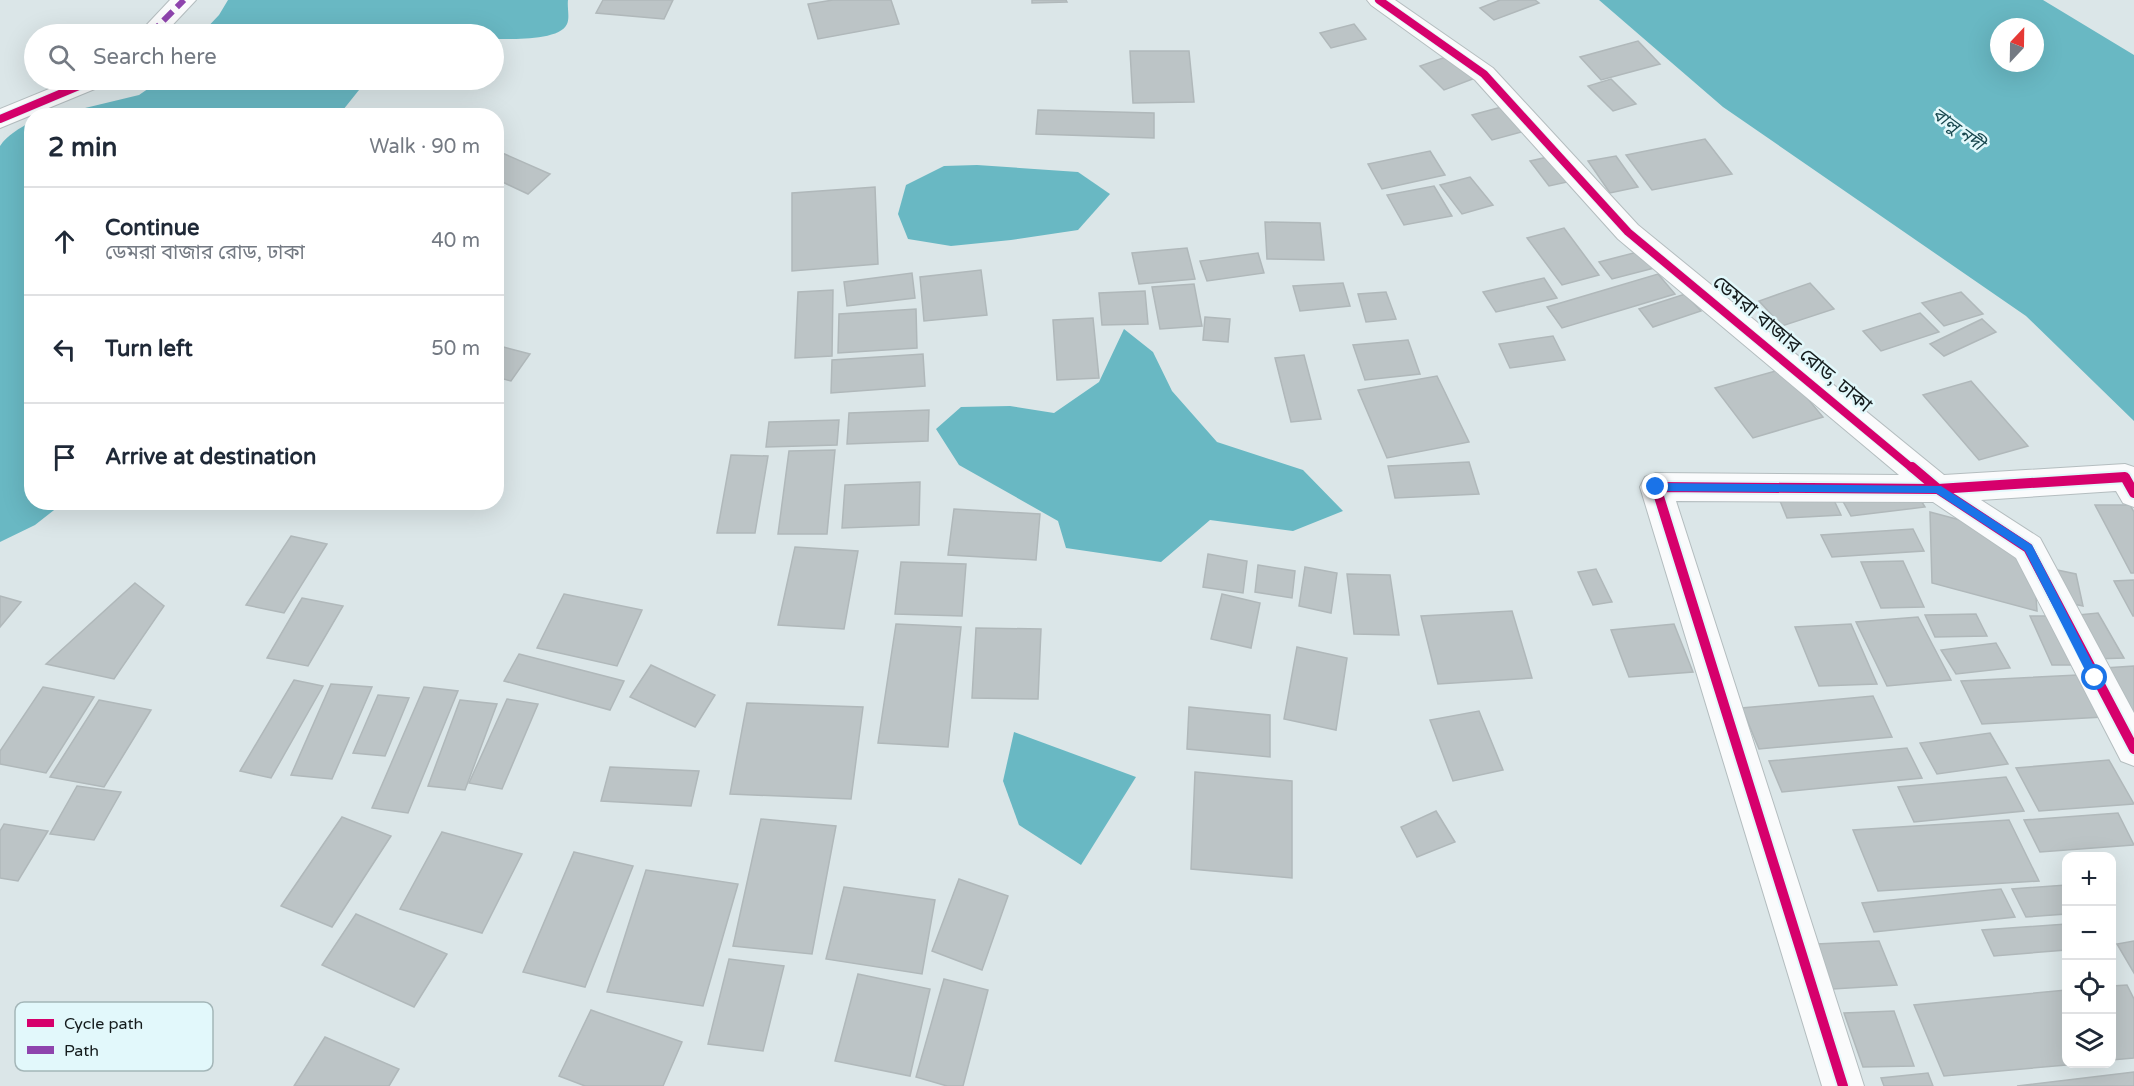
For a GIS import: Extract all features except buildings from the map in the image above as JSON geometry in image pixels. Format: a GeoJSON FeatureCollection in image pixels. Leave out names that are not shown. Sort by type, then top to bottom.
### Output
{"type":"FeatureCollection","features":[{"type":"Feature","properties":{"kind":"street"},"geometry":{"type":"LineString","coordinates":[[160,24],[184,0]]}},
{"type":"Feature","properties":{"kind":"street","name":"ডেমরা বাজার রোড, ঢাকা"},"geometry":{"type":"LineString","coordinates":[[1379,0],[1484,74],[1628,232],[1938,489],[2028,548],[2134,749]]}},
{"type":"Feature","properties":{"kind":"street"},"geometry":{"type":"LineString","coordinates":[[26,108],[69,90]]}},
{"type":"Feature","properties":{"kind":"street"},"geometry":{"type":"LineString","coordinates":[[0,119],[24,109]]}},
{"type":"Feature","properties":{"kind":"street"},"geometry":{"type":"LineString","coordinates":[[1843,1086],[1656,487],[1938,489],[2125,477],[2134,493]]}},
{"type":"Feature","properties":{"kind":"water"},"geometry":{"type":"Polygon","coordinates":[[[228,0],[568,0],[567,24],[562,30],[555,34],[522,39],[504,39],[504,24],[210,24],[228,0]]]}},
{"type":"Feature","properties":{"kind":"water","name":"বালু নদী"},"geometry":{"type":"Polygon","coordinates":[[[1599,0],[2043,0],[2134,55],[2134,421],[2026,316],[1723,107],[1599,0]]]}},
{"type":"Feature","properties":{"kind":"water"},"geometry":{"type":"Polygon","coordinates":[[[146,90],[359,90],[345,108],[85,108],[139,95],[146,90]]]}},
{"type":"Feature","properties":{"kind":"water"},"geometry":{"type":"Polygon","coordinates":[[[24,126],[24,510],[54,510],[35,525],[0,542],[0,146],[24,126]]]}},
{"type":"Feature","properties":{"kind":"water"},"geometry":{"type":"Polygon","coordinates":[[[977,165],[1078,172],[1110,194],[1078,230],[951,246],[908,239],[898,214],[906,185],[944,166],[977,165]]]}},
{"type":"Feature","properties":{"kind":"water"},"geometry":{"type":"Polygon","coordinates":[[[1124,329],[1153,352],[1172,391],[1217,442],[1303,470],[1343,511],[1293,531],[1210,520],[1161,562],[1066,548],[1058,521],[959,465],[936,429],[961,407],[1010,406],[1054,413],[1099,382],[1124,329]]]}},
{"type":"Feature","properties":{"kind":"water"},"geometry":{"type":"Polygon","coordinates":[[[1014,732],[1136,777],[1081,865],[1019,825],[1003,781],[1014,732]]]}},
{"type":"Feature","properties":{"kind":"marked path"},"geometry":{"type":"LineString","coordinates":[[160,24],[184,0]]}},
{"type":"Feature","properties":{"kind":"cycle path"},"geometry":{"type":"LineString","coordinates":[[1379,0],[1484,74],[1628,232],[1938,489],[2028,548],[2134,749]]}},
{"type":"Feature","properties":{"kind":"cycle path"},"geometry":{"type":"LineString","coordinates":[[26,108],[69,90]]}},
{"type":"Feature","properties":{"kind":"cycle path"},"geometry":{"type":"LineString","coordinates":[[0,119],[24,109]]}},
{"type":"Feature","properties":{"kind":"cycle path"},"geometry":{"type":"LineString","coordinates":[[1843,1086],[1656,487],[1938,489],[2125,477],[2134,493]]}},
{"type":"Feature","properties":{"kind":"route"},"geometry":{"type":"LineString","coordinates":[[1656,487],[1938,489],[2028,548],[2095,678]]}}]}
